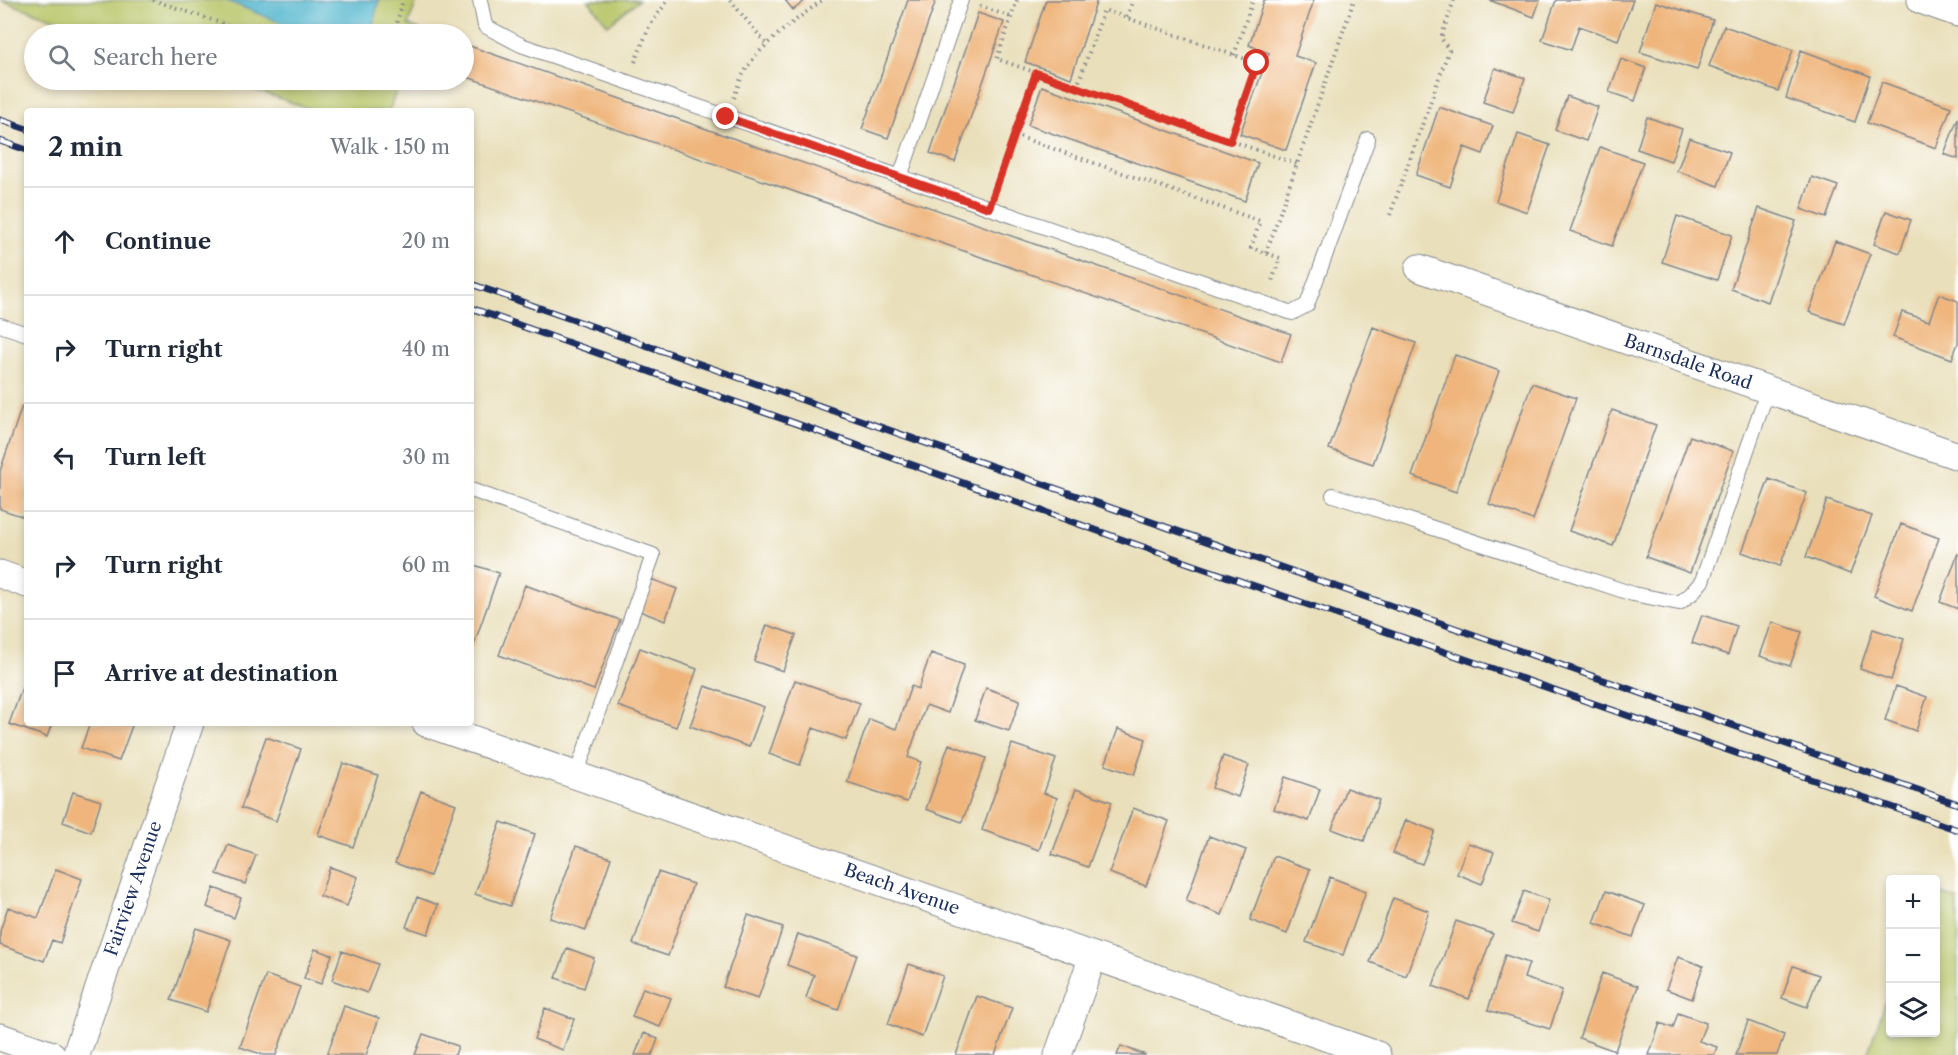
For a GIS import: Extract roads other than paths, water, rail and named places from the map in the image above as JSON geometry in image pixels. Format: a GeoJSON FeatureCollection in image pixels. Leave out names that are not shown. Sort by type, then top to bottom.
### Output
{"type":"FeatureCollection","features":[{"type":"Feature","properties":{"kind":"street"},"geometry":{"type":"LineString","coordinates":[[1921,0],[1958,13]]}},
{"type":"Feature","properties":{"kind":"street","name":"Barnsdale Road"},"geometry":{"type":"LineString","coordinates":[[1419,268],[1958,456]]}},
{"type":"Feature","properties":{"kind":"street"},"geometry":{"type":"LineString","coordinates":[[0,574],[24,583]]}},
{"type":"Feature","properties":{"kind":"street","name":"Fairview Avenue"},"geometry":{"type":"LineString","coordinates":[[75,1055],[189,726]]}},
{"type":"Feature","properties":{"kind":"street","name":"Beach Avenue"},"geometry":{"type":"LineString","coordinates":[[435,726],[1377,1055]]}},
{"type":"Feature","properties":{"kind":"street"},"geometry":{"type":"LineString","coordinates":[[1058,1055],[1093,956]]}},
{"type":"Feature","properties":{"kind":"street"},"geometry":{"type":"LineString","coordinates":[[0,1037],[52,1055]]}},
{"type":"Feature","properties":{"kind":"lane"},"geometry":{"type":"LineString","coordinates":[[480,0],[485,26],[521,45],[1292,313],[1307,305],[1368,139]]}},
{"type":"Feature","properties":{"kind":"lane"},"geometry":{"type":"LineString","coordinates":[[900,177],[961,1]]}},
{"type":"Feature","properties":{"kind":"lane"},"geometry":{"type":"LineString","coordinates":[[0,325],[24,333]]}},
{"type":"Feature","properties":{"kind":"lane"},"geometry":{"type":"LineString","coordinates":[[1333,495],[1633,594],[1679,603],[1691,594],[1702,580],[1768,389]]}},
{"type":"Feature","properties":{"kind":"lane"},"geometry":{"type":"LineString","coordinates":[[474,491],[653,555],[576,775]]}},
{"type":"Feature","properties":{"kind":"water"},"geometry":{"type":"Polygon","coordinates":[[[225,0],[379,0],[373,24],[284,24],[225,0]]]}},
{"type":"Feature","properties":{"kind":"railway"},"geometry":{"type":"LineString","coordinates":[[0,120],[24,128]]}},
{"type":"Feature","properties":{"kind":"railway"},"geometry":{"type":"LineString","coordinates":[[0,141],[24,149]]}},
{"type":"Feature","properties":{"kind":"railway"},"geometry":{"type":"LineString","coordinates":[[474,285],[1958,804]]}},
{"type":"Feature","properties":{"kind":"railway"},"geometry":{"type":"LineString","coordinates":[[474,309],[1191,564],[1958,830]]}}]}
